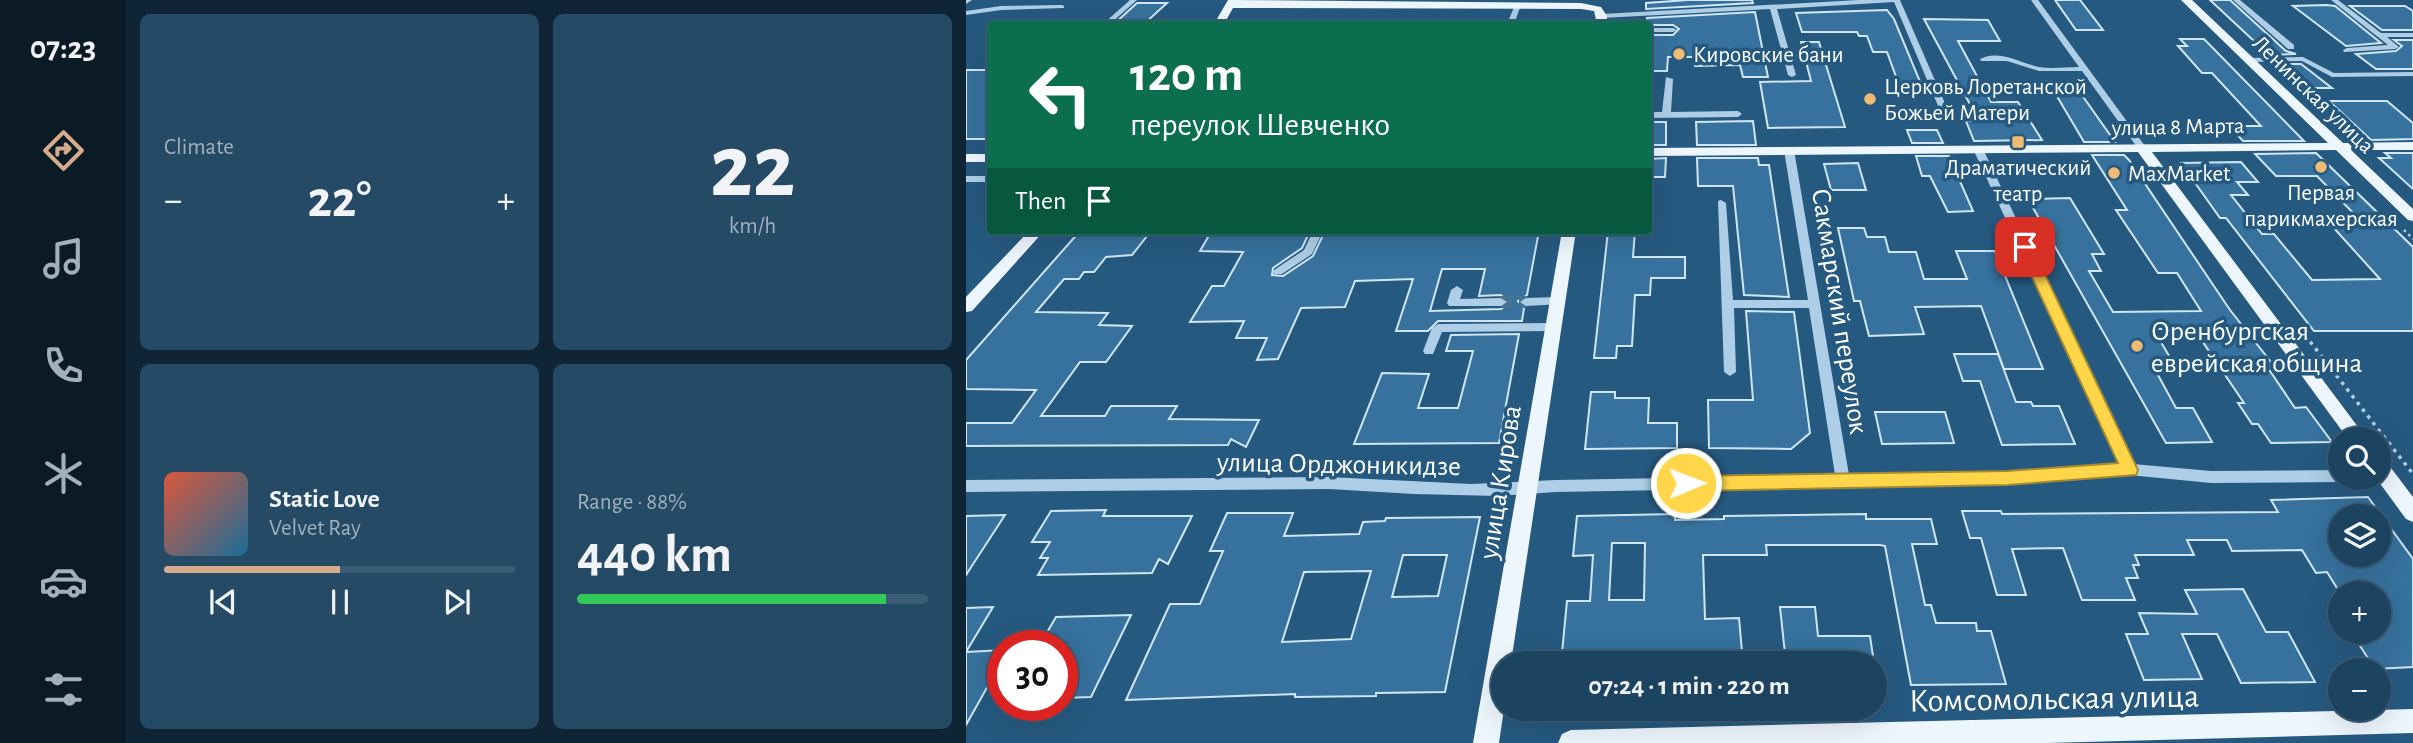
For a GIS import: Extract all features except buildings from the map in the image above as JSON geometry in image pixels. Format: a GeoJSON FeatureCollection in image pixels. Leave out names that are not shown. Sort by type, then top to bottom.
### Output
{"type":"FeatureCollection","features":[{"type":"Feature","properties":{"kind":"main road","name":"Ленинская улица"},"geometry":{"type":"LineString","coordinates":[[2186,0],[2413,218]]}},
{"type":"Feature","properties":{"kind":"main road"},"geometry":{"type":"LineString","coordinates":[[1221,21],[1231,3],[1435,2],[1590,6],[1602,20]]}},
{"type":"Feature","properties":{"kind":"main road","name":"улица 8 Марта"},"geometry":{"type":"LineString","coordinates":[[1652,152],[2413,146]]}},
{"type":"Feature","properties":{"kind":"main road"},"geometry":{"type":"LineString","coordinates":[[2142,148],[2349,427]]}},
{"type":"Feature","properties":{"kind":"main road"},"geometry":{"type":"LineString","coordinates":[[966,158],[987,158]]}},
{"type":"Feature","properties":{"kind":"main road"},"geometry":{"type":"LineString","coordinates":[[966,307],[1033,235]]}},
{"type":"Feature","properties":{"kind":"main road","name":"улица Кирова"},"geometry":{"type":"LineString","coordinates":[[1486,743],[1568,235]]}},
{"type":"Feature","properties":{"kind":"main road"},"geometry":{"type":"LineString","coordinates":[[2391,486],[2413,513]]}},
{"type":"Feature","properties":{"kind":"main road","name":"Комсомольская улица"},"geometry":{"type":"LineString","coordinates":[[1572,743],[2413,721]]}},
{"type":"Feature","properties":{"kind":"street"},"geometry":{"type":"LineString","coordinates":[[1110,21],[1134,0]]}},
{"type":"Feature","properties":{"kind":"street"},"geometry":{"type":"LineString","coordinates":[[1602,20],[1896,0],[1943,108]]}},
{"type":"Feature","properties":{"kind":"street"},"geometry":{"type":"LineString","coordinates":[[2034,0],[2142,148]]}},
{"type":"Feature","properties":{"kind":"street"},"geometry":{"type":"LineString","coordinates":[[2236,0],[2291,47]]}},
{"type":"Feature","properties":{"kind":"street"},"geometry":{"type":"LineString","coordinates":[[2334,0],[2395,47],[2347,50]]}},
{"type":"Feature","properties":{"kind":"street"},"geometry":{"type":"LineString","coordinates":[[1511,21],[1518,5]]}},
{"type":"Feature","properties":{"kind":"street"},"geometry":{"type":"LineString","coordinates":[[966,13],[1001,8],[1062,7]]}},
{"type":"Feature","properties":{"kind":"street"},"geometry":{"type":"LineString","coordinates":[[1773,7],[1792,75]]}},
{"type":"Feature","properties":{"kind":"street"},"geometry":{"type":"LineString","coordinates":[[1652,30],[1673,30]]}},
{"type":"Feature","properties":{"kind":"street"},"geometry":{"type":"LineString","coordinates":[[2381,35],[2413,35]]}},
{"type":"Feature","properties":{"kind":"street"},"geometry":{"type":"LineString","coordinates":[[1984,59],[2008,59],[2039,69],[2084,69]]}},
{"type":"Feature","properties":{"kind":"street"},"geometry":{"type":"LineString","coordinates":[[2248,60],[2303,59],[2332,75],[2413,74]]}},
{"type":"Feature","properties":{"kind":"street"},"geometry":{"type":"LineString","coordinates":[[1666,115],[1669,79]]}},
{"type":"Feature","properties":{"kind":"street"},"geometry":{"type":"LineString","coordinates":[[1652,115],[1738,114]]}},
{"type":"Feature","properties":{"kind":"street"},"geometry":{"type":"LineString","coordinates":[[1978,149],[2129,470]]}},
{"type":"Feature","properties":{"kind":"street","name":"Сакмарский переулок"},"geometry":{"type":"LineString","coordinates":[[1789,150],[1843,480]]}},
{"type":"Feature","properties":{"kind":"street"},"geometry":{"type":"LineString","coordinates":[[966,179],[987,179]]}},
{"type":"Feature","properties":{"kind":"street"},"geometry":{"type":"LineString","coordinates":[[1721,203],[1730,372]]}},
{"type":"Feature","properties":{"kind":"street"},"geometry":{"type":"LineString","coordinates":[[1278,272],[1308,252],[1316,235]]}},
{"type":"Feature","properties":{"kind":"street"},"geometry":{"type":"LineString","coordinates":[[1457,290],[1454,303],[1501,302]]}},
{"type":"Feature","properties":{"kind":"street"},"geometry":{"type":"LineString","coordinates":[[1526,302],[1558,301]]}},
{"type":"Feature","properties":{"kind":"street"},"geometry":{"type":"LineString","coordinates":[[1728,304],[1815,304]]}},
{"type":"Feature","properties":{"kind":"street"},"geometry":{"type":"LineString","coordinates":[[1429,351],[1438,328],[1554,327]]}},
{"type":"Feature","properties":{"kind":"street","name":"улица Орджоникидзе"},"geometry":{"type":"LineString","coordinates":[[966,485],[1329,483],[1382,488],[1498,491],[1556,486],[2007,478],[2129,470],[2211,477],[2328,475]]}},
{"type":"Feature","properties":{"kind":"path"},"geometry":{"type":"LineString","coordinates":[[2404,230],[2413,239]]}},
{"type":"Feature","properties":{"kind":"path"},"geometry":{"type":"LineString","coordinates":[[2301,330],[2413,474]]}},
{"type":"Feature","properties":{"kind":"tunnel"},"geometry":{"type":"LineString","coordinates":[[1501,302],[1526,302]]}},
{"type":"Feature","properties":{"kind":"place","name":"Кировские бани"},"geometry":{"type":"Point","coordinates":[1679,54]}},
{"type":"Feature","properties":{"kind":"place","name":"Церковь Лоретанской Божьей Матери"},"geometry":{"type":"Point","coordinates":[1870,99]}},
{"type":"Feature","properties":{"kind":"place","name":"Драматический театр"},"geometry":{"type":"Point","coordinates":[2018,142]}},
{"type":"Feature","properties":{"kind":"place","name":"Первая парикмахерская"},"geometry":{"type":"Point","coordinates":[2321,167]}},
{"type":"Feature","properties":{"kind":"place","name":"MaxMarket"},"geometry":{"type":"Point","coordinates":[2114,173]}},
{"type":"Feature","properties":{"kind":"place","name":"Оренбургская еврейская община"},"geometry":{"type":"Point","coordinates":[2137,346]}},
{"type":"Feature","properties":{"kind":"route"},"geometry":{"type":"LineString","coordinates":[[1686,483],[2007,478],[2129,470],[2025,247]]}}]}
